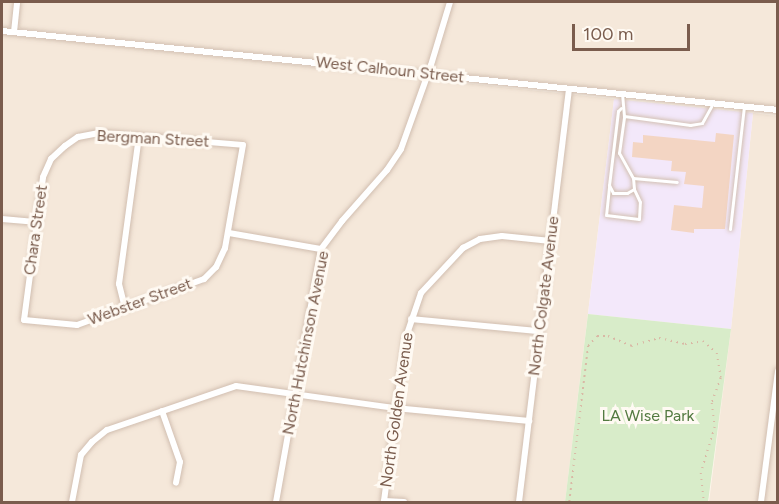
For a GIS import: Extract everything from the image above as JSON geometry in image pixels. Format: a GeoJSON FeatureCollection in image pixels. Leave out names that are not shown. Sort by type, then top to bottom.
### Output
{"type":"FeatureCollection","features":[{"type":"Feature","properties":{"kind":"street"},"geometry":{"type":"LineString","coordinates":[[14,32],[17,2]]}},
{"type":"Feature","properties":{"kind":"street","name":"North Hutchinson Avenue"},"geometry":{"type":"LineString","coordinates":[[276,502],[321,249],[397,156],[405,141],[450,2]]}},
{"type":"Feature","properties":{"kind":"street","name":"West Calhoun Street"},"geometry":{"type":"LineString","coordinates":[[2,31],[777,110]]}},
{"type":"Feature","properties":{"kind":"street","name":"North Colgate Avenue"},"geometry":{"type":"LineString","coordinates":[[519,502],[569,89]]}},
{"type":"Feature","properties":{"kind":"street","name":"Bergman Street"},"geometry":{"type":"LineString","coordinates":[[65,146],[78,137],[98,133],[243,145],[229,233]]}},
{"type":"Feature","properties":{"kind":"street"},"geometry":{"type":"LineString","coordinates":[[125,308],[119,284],[139,136]]}},
{"type":"Feature","properties":{"kind":"street","name":"Chara Street"},"geometry":{"type":"LineString","coordinates":[[24,320],[35,222],[43,177],[51,159],[65,146]]}},
{"type":"Feature","properties":{"kind":"street"},"geometry":{"type":"LineString","coordinates":[[2,219],[35,222]]}},
{"type":"Feature","properties":{"kind":"street"},"geometry":{"type":"LineString","coordinates":[[229,233],[321,249]]}},
{"type":"Feature","properties":{"kind":"street","name":"Webster Street"},"geometry":{"type":"LineString","coordinates":[[24,320],[77,325],[204,279],[216,267],[229,233]]}},
{"type":"Feature","properties":{"kind":"street","name":"North Golden Avenue"},"geometry":{"type":"LineString","coordinates":[[404,502],[384,501],[395,408],[411,319],[420,293],[463,248],[480,239],[502,236],[551,241]]}},
{"type":"Feature","properties":{"kind":"street"},"geometry":{"type":"LineString","coordinates":[[411,319],[539,331]]}},
{"type":"Feature","properties":{"kind":"street"},"geometry":{"type":"LineString","coordinates":[[761,502],[777,371]]}},
{"type":"Feature","properties":{"kind":"street"},"geometry":{"type":"LineString","coordinates":[[72,502],[81,455],[107,430],[236,386],[295,396],[395,408],[529,421]]}},
{"type":"Feature","properties":{"kind":"street"},"geometry":{"type":"LineString","coordinates":[[162,411],[180,462],[176,483]]}},
{"type":"Feature","properties":{"kind":"lane"},"geometry":{"type":"LineString","coordinates":[[621,108],[618,111],[606,215],[639,219],[640,202],[634,189],[633,178],[619,153],[624,116],[621,108],[622,94]]}},
{"type":"Feature","properties":{"kind":"lane"},"geometry":{"type":"LineString","coordinates":[[624,116],[690,125],[702,123],[712,104]]}},
{"type":"Feature","properties":{"kind":"lane"},"geometry":{"type":"LineString","coordinates":[[730,229],[744,107]]}},
{"type":"Feature","properties":{"kind":"lane"},"geometry":{"type":"LineString","coordinates":[[633,178],[677,182]]}},
{"type":"Feature","properties":{"kind":"lane"},"geometry":{"type":"LineString","coordinates":[[609,185],[613,193],[627,193],[634,189]]}},
{"type":"Feature","properties":{"kind":"path"},"geometry":{"type":"LineString","coordinates":[[569,502],[588,346],[597,336],[608,336],[631,346],[659,338],[685,344],[696,340],[703,342],[717,354],[721,378],[712,403],[715,427],[701,473],[704,502]]}},
{"type":"Feature","properties":{"kind":"shaded area"},"geometry":{"type":"Polygon","coordinates":[[[2,2],[15,2],[12,24],[8,28],[2,28],[2,2]]]}},
{"type":"Feature","properties":{"kind":"shaded area"},"geometry":{"type":"Polygon","coordinates":[[[20,2],[777,2],[777,106],[21,29],[17,24],[20,2]]]}},
{"type":"Feature","properties":{"kind":"shaded area"},"geometry":{"type":"Polygon","coordinates":[[[2,34],[614,99],[565,502],[2,502],[2,34]]]}},
{"type":"Feature","properties":{"kind":"shaded area"},"geometry":{"type":"Polygon","coordinates":[[[614,99],[753,113],[731,329],[588,314],[614,99]]]}},
{"type":"Feature","properties":{"kind":"shaded area"},"geometry":{"type":"Polygon","coordinates":[[[753,113],[777,116],[777,502],[709,502],[731,329],[753,113]]]}},
{"type":"Feature","properties":{"kind":"green space","name":"LA Wise Park"},"geometry":{"type":"Polygon","coordinates":[[[588,314],[731,329],[708,502],[565,502],[588,314]]]}},
{"type":"Feature","properties":{"kind":"building"},"geometry":{"type":"Polygon","coordinates":[[[716,133],[734,135],[725,229],[694,229],[694,233],[671,230],[674,205],[702,208],[704,186],[684,184],[686,172],[671,171],[672,161],[632,157],[633,142],[643,143],[643,135],[715,142],[716,133]]]}}]}
